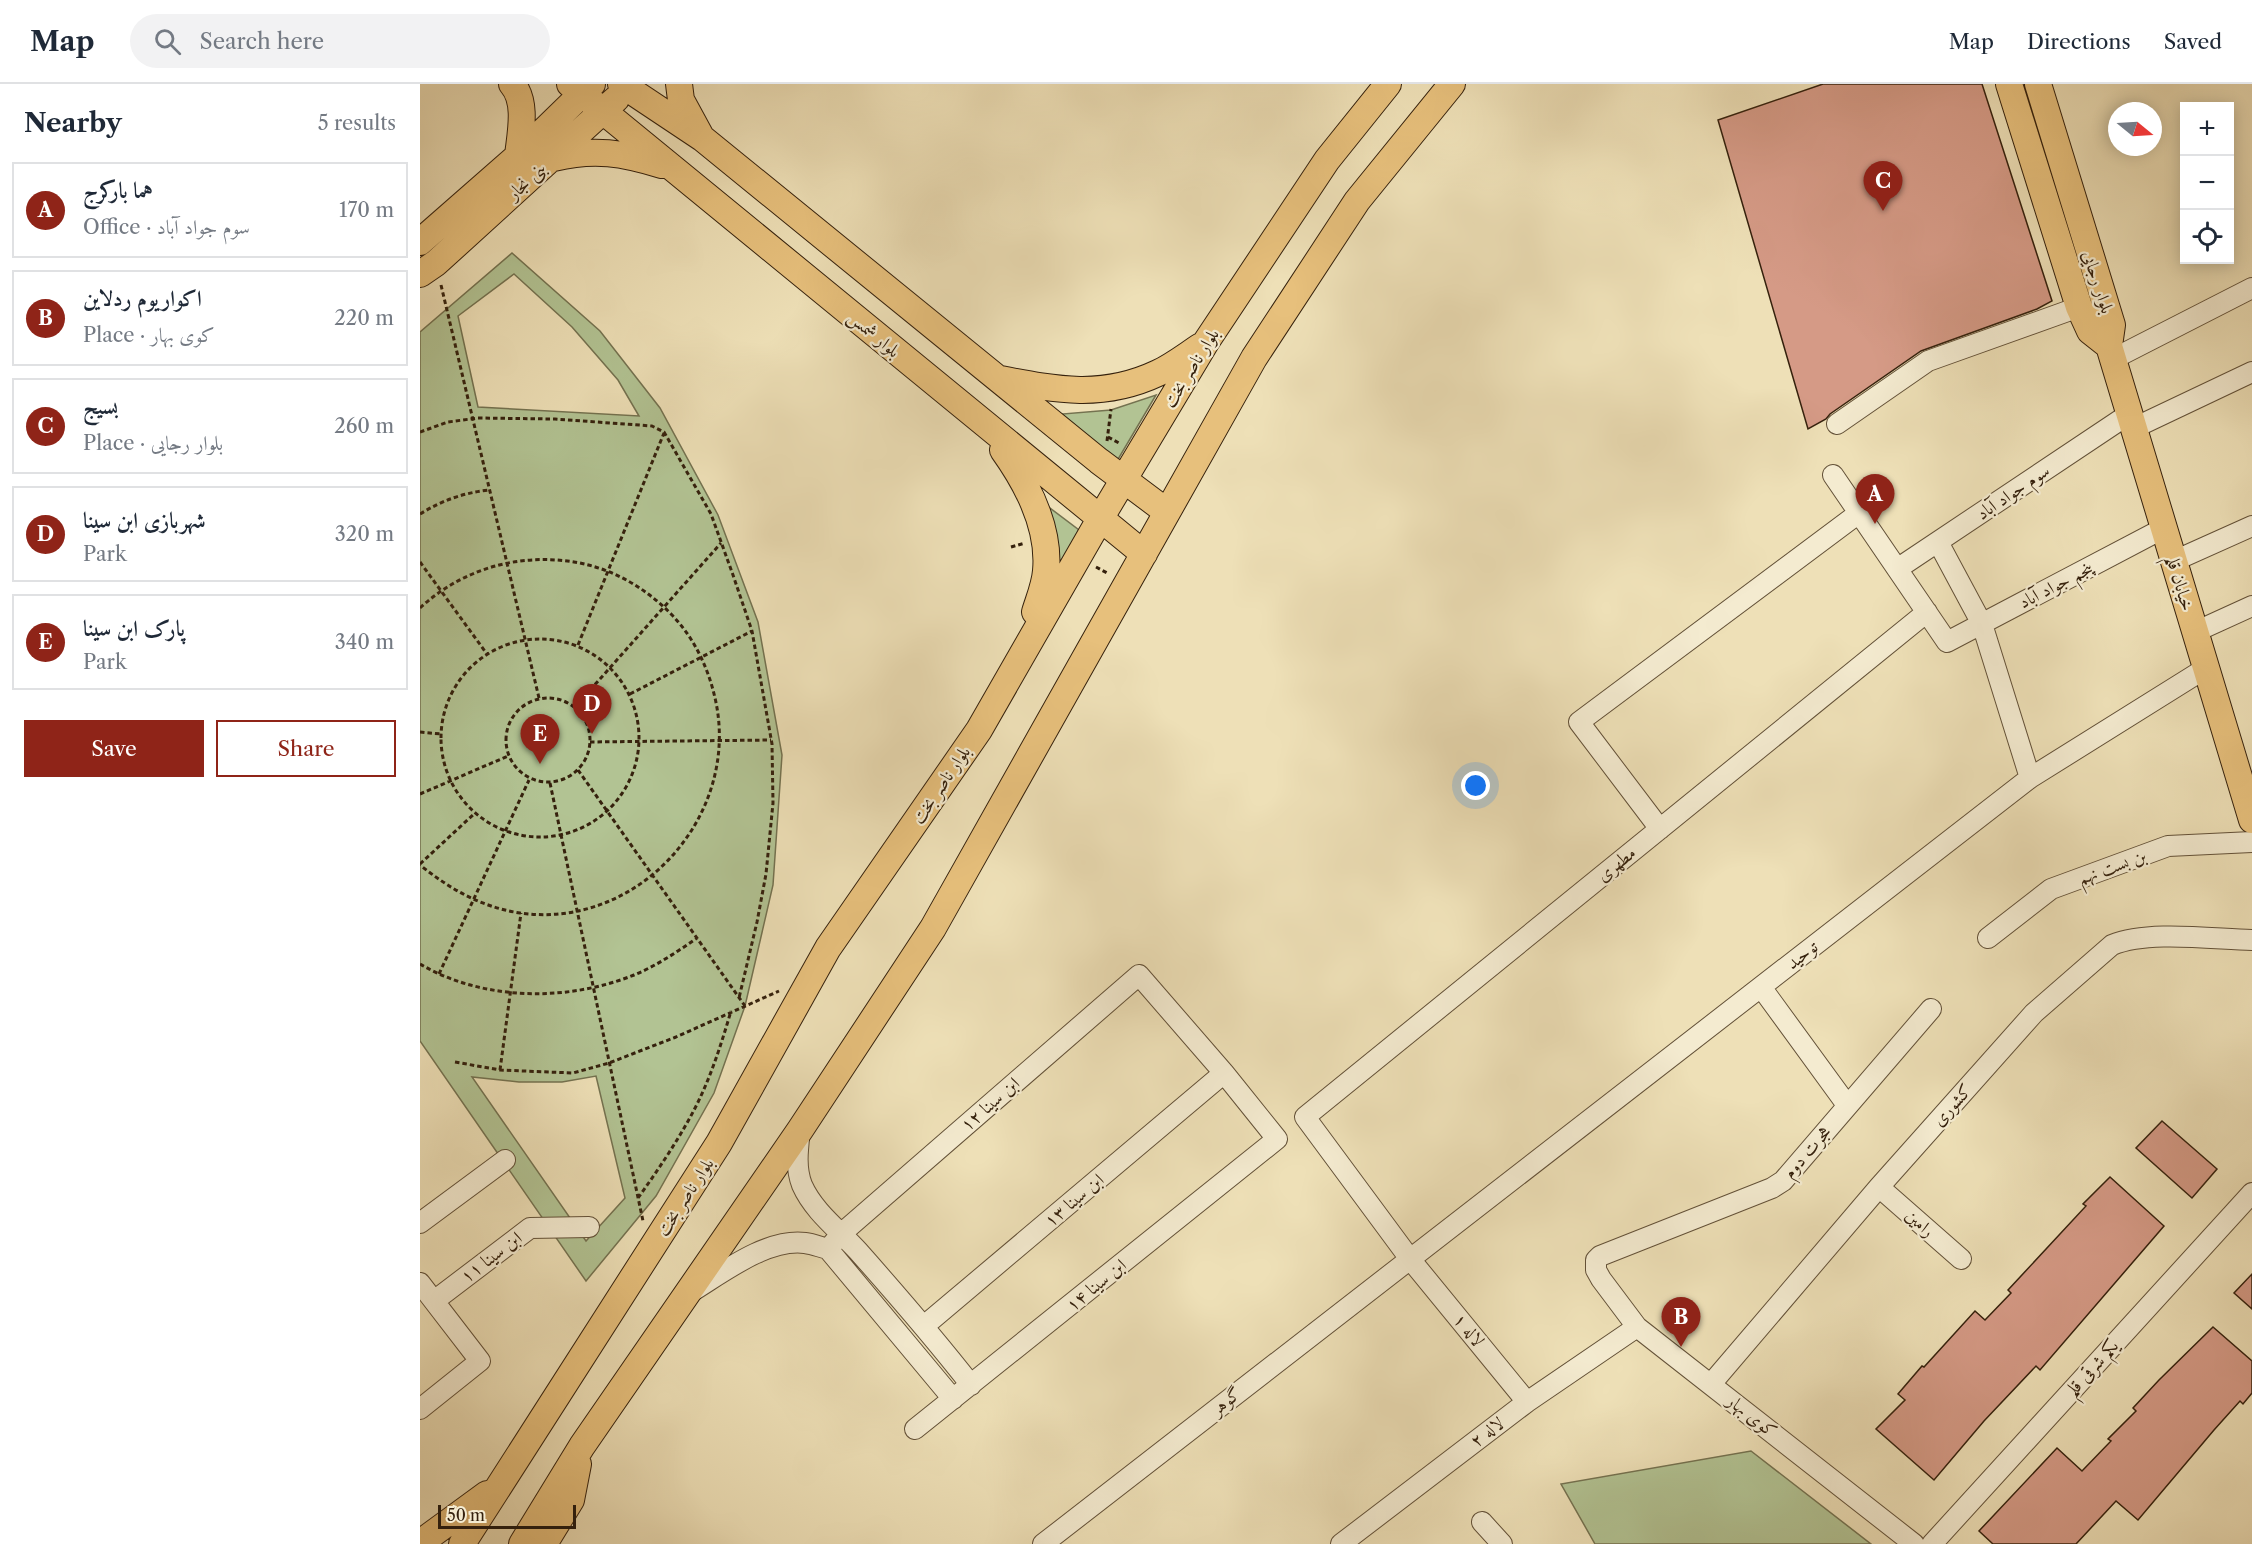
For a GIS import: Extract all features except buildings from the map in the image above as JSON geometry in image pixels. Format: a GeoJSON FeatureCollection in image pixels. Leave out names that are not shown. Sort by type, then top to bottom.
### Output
{"type":"FeatureCollection","features":[{"type":"Feature","properties":{"kind":"main road"},"geometry":{"type":"LineString","coordinates":[[512,84],[518,90],[522,118],[518,156]]}},
{"type":"Feature","properties":{"kind":"main road"},"geometry":{"type":"LineString","coordinates":[[679,84],[681,100],[702,138]]}},
{"type":"Feature","properties":{"kind":"main road","name":"بلوار ناصر بخت"},"geometry":{"type":"LineString","coordinates":[[462,1544],[719,1143],[810,978],[856,905],[979,730],[1123,479],[1206,342],[1327,160],[1388,84]]}},
{"type":"Feature","properties":{"kind":"main road"},"geometry":{"type":"LineString","coordinates":[[522,1544],[582,1446],[800,1130],[933,928],[1254,358],[1357,201],[1452,84]]}},
{"type":"Feature","properties":{"kind":"main road","name":"بلوار رجایی"},"geometry":{"type":"LineString","coordinates":[[2008,84],[2079,307],[2090,331],[2111,353]]}},
{"type":"Feature","properties":{"kind":"main road","name":"بلوار رجایی"},"geometry":{"type":"LineString","coordinates":[[2038,84],[2112,325],[2111,353]]}},
{"type":"Feature","properties":{"kind":"main road"},"geometry":{"type":"LineString","coordinates":[[626,85],[702,138],[996,378],[1167,512]]}},
{"type":"Feature","properties":{"kind":"main road","name":"بنی نجار"},"geometry":{"type":"LineString","coordinates":[[428,268],[604,112],[626,85]]}},
{"type":"Feature","properties":{"kind":"main road","name":"بنی نجار"},"geometry":{"type":"LineString","coordinates":[[420,242],[518,156],[582,87]]}},
{"type":"Feature","properties":{"kind":"main road","name":"بلوار شمس"},"geometry":{"type":"LineString","coordinates":[[582,87],[604,112],[1144,554]]}},
{"type":"Feature","properties":{"kind":"main road"},"geometry":{"type":"LineString","coordinates":[[553,158],[576,152],[628,154],[673,169]]}},
{"type":"Feature","properties":{"kind":"main road"},"geometry":{"type":"LineString","coordinates":[[996,378],[1046,388],[1106,390],[1160,373],[1206,342]]}},
{"type":"Feature","properties":{"kind":"main road","name":"خیابان قلم"},"geometry":{"type":"LineString","coordinates":[[2111,353],[2206,668],[2243,757],[2252,820]]}},
{"type":"Feature","properties":{"kind":"main road"},"geometry":{"type":"LineString","coordinates":[[988,428],[1020,475],[1039,518],[1047,555],[1046,574],[1024,650]]}},
{"type":"Feature","properties":{"kind":"main road"},"geometry":{"type":"LineString","coordinates":[[544,1544],[571,1500],[582,1446]]}},
{"type":"Feature","properties":{"kind":"main road"},"geometry":{"type":"LineString","coordinates":[[420,1543],[497,1487]]}},
{"type":"Feature","properties":{"kind":"street"},"geometry":{"type":"LineString","coordinates":[[2111,353],[2252,288]]}},
{"type":"Feature","properties":{"kind":"street"},"geometry":{"type":"LineString","coordinates":[[1838,424],[1928,361],[2079,307]]}},
{"type":"Feature","properties":{"kind":"street","name":"سوم جواد آباد"},"geometry":{"type":"LineString","coordinates":[[1897,569],[2132,421],[2252,372]]}},
{"type":"Feature","properties":{"kind":"street"},"geometry":{"type":"LineString","coordinates":[[1833,475],[1927,612]]}},
{"type":"Feature","properties":{"kind":"street"},"geometry":{"type":"LineString","coordinates":[[1660,829],[1580,722],[1859,513]]}},
{"type":"Feature","properties":{"kind":"street"},"geometry":{"type":"LineString","coordinates":[[2174,561],[2252,526]]}},
{"type":"Feature","properties":{"kind":"street","name":"پنجم جواد آباد"},"geometry":{"type":"LineString","coordinates":[[1927,612],[1947,642],[2164,528]]}},
{"type":"Feature","properties":{"kind":"street"},"geometry":{"type":"LineString","coordinates":[[1938,542],[1982,624],[2030,778]]}},
{"type":"Feature","properties":{"kind":"street"},"geometry":{"type":"LineString","coordinates":[[2195,632],[2252,606]]}},
{"type":"Feature","properties":{"kind":"street","name":"مطهری"},"geometry":{"type":"LineString","coordinates":[[1305,1117],[1927,612]]}},
{"type":"Feature","properties":{"kind":"street","name":"توحید"},"geometry":{"type":"LineString","coordinates":[[1410,1259],[2030,778],[2206,668]]}},
{"type":"Feature","properties":{"kind":"street","name":"بن بست نهم"},"geometry":{"type":"LineString","coordinates":[[1988,938],[2051,889],[2168,846],[2252,842]]}},
{"type":"Feature","properties":{"kind":"street","name":"کشوری"},"geometry":{"type":"LineString","coordinates":[[1711,1384],[1879,1186],[2034,1013],[2112,945],[2126,939],[2144,937],[2252,940]]}},
{"type":"Feature","properties":{"kind":"street","name":"ابن سینا ۱۲"},"geometry":{"type":"LineString","coordinates":[[828,1249],[842,1233],[1139,975],[1224,1073]]}},
{"type":"Feature","properties":{"kind":"street"},"geometry":{"type":"LineString","coordinates":[[1761,987],[1847,1105]]}},
{"type":"Feature","properties":{"kind":"street","name":"هجرت دوم"},"geometry":{"type":"LineString","coordinates":[[1601,1279],[1596,1270],[1596,1260],[1600,1256],[1772,1188],[1783,1181],[1931,1009]]}},
{"type":"Feature","properties":{"kind":"street","name":"ابن سینا ۱۴"},"geometry":{"type":"LineString","coordinates":[[915,1429],[1277,1139],[1224,1073]]}},
{"type":"Feature","properties":{"kind":"street","name":"ابن سینا ۱۳"},"geometry":{"type":"LineString","coordinates":[[924,1326],[1224,1073]]}},
{"type":"Feature","properties":{"kind":"street","name":"لاله ۱"},"geometry":{"type":"LineString","coordinates":[[1305,1117],[1410,1259],[1527,1402]]}},
{"type":"Feature","properties":{"kind":"street"},"geometry":{"type":"LineString","coordinates":[[800,1130],[797,1162],[801,1183],[815,1208],[842,1233],[924,1326],[971,1385]]}},
{"type":"Feature","properties":{"kind":"street"},"geometry":{"type":"LineString","coordinates":[[420,1223],[505,1161]]}},
{"type":"Feature","properties":{"kind":"street","name":"رامین"},"geometry":{"type":"LineString","coordinates":[[1879,1186],[1960,1260]]}},
{"type":"Feature","properties":{"kind":"street","name":"یکم شرقی قلم"},"geometry":{"type":"LineString","coordinates":[[1932,1544],[2252,1193]]}},
{"type":"Feature","properties":{"kind":"street","name":"ابن سینا ۱۱"},"geometry":{"type":"LineString","coordinates":[[434,1301],[530,1228],[589,1227]]}},
{"type":"Feature","properties":{"kind":"street"},"geometry":{"type":"LineString","coordinates":[[684,1296],[748,1257],[777,1245],[804,1243],[828,1249],[953,1399]]}},
{"type":"Feature","properties":{"kind":"street","name":"گوهر"},"geometry":{"type":"LineString","coordinates":[[1042,1544],[1410,1259]]}},
{"type":"Feature","properties":{"kind":"street","name":"کوی بهار"},"geometry":{"type":"LineString","coordinates":[[1601,1279],[1637,1327],[1914,1544]]}},
{"type":"Feature","properties":{"kind":"street"},"geometry":{"type":"LineString","coordinates":[[420,1283],[480,1361],[420,1409]]}},
{"type":"Feature","properties":{"kind":"street","name":"لاله ۲"},"geometry":{"type":"LineString","coordinates":[[1341,1544],[1527,1402],[1637,1327]]}},
{"type":"Feature","properties":{"kind":"street"},"geometry":{"type":"LineString","coordinates":[[1482,1522],[1502,1544]]}},
{"type":"Feature","properties":{"kind":"path"},"geometry":{"type":"LineString","coordinates":[[428,268],[472,418],[539,698]]}},
{"type":"Feature","properties":{"kind":"path"},"geometry":{"type":"LineString","coordinates":[[420,432],[448,422],[472,418],[555,418],[652,426],[664,432],[711,514],[752,631],[771,740],[773,803],[766,874],[758,922],[739,998]]}},
{"type":"Feature","properties":{"kind":"path"},"geometry":{"type":"LineString","coordinates":[[578,645],[664,432]]}},
{"type":"Feature","properties":{"kind":"path"},"geometry":{"type":"LineString","coordinates":[[420,514],[440,502],[464,493],[489,490]]}},
{"type":"Feature","properties":{"kind":"path"},"geometry":{"type":"LineString","coordinates":[[575,707],[721,543]]}},
{"type":"Feature","properties":{"kind":"path"},"geometry":{"type":"LineString","coordinates":[[420,608],[441,591],[483,569],[507,562],[558,559],[584,563],[608,571],[647,592],[664,607],[691,639],[712,684],[718,712],[720,740],[716,771],[708,801],[675,854],[653,875],[621,895],[577,911],[521,913],[473,900],[445,885],[420,864],[475,813]]}},
{"type":"Feature","properties":{"kind":"path"},"geometry":{"type":"LineString","coordinates":[[420,562],[487,654]]}},
{"type":"Feature","properties":{"kind":"path"},"geometry":{"type":"LineString","coordinates":[[630,694],[752,631]]}},
{"type":"Feature","properties":{"kind":"path"},"geometry":{"type":"LineString","coordinates":[[525,639],[561,640],[578,645],[595,655],[610,667],[630,694],[638,717],[637,760],[620,796],[608,811],[578,830],[561,835],[533,837],[506,831],[489,823],[475,813],[461,798],[451,781],[443,758],[441,734],[445,710],[454,688],[468,669],[487,654],[525,639]]}},
{"type":"Feature","properties":{"kind":"path"},"geometry":{"type":"LineString","coordinates":[[539,698],[558,698],[575,707],[589,729],[590,742],[587,757],[578,770],[565,779],[550,783],[530,779],[517,770],[508,756],[506,732],[518,710],[539,698]]}},
{"type":"Feature","properties":{"kind":"path"},"geometry":{"type":"LineString","coordinates":[[420,732],[441,734]]}},
{"type":"Feature","properties":{"kind":"path"},"geometry":{"type":"LineString","coordinates":[[590,742],[771,740]]}},
{"type":"Feature","properties":{"kind":"path"},"geometry":{"type":"LineString","coordinates":[[420,794],[508,756]]}},
{"type":"Feature","properties":{"kind":"path"},"geometry":{"type":"LineString","coordinates":[[578,770],[745,1006]]}},
{"type":"Feature","properties":{"kind":"path"},"geometry":{"type":"LineString","coordinates":[[439,974],[530,779]]}},
{"type":"Feature","properties":{"kind":"path"},"geometry":{"type":"LineString","coordinates":[[550,783],[649,1252]]}},
{"type":"Feature","properties":{"kind":"path"},"geometry":{"type":"LineString","coordinates":[[500,1070],[521,913]]}},
{"type":"Feature","properties":{"kind":"path"},"geometry":{"type":"LineString","coordinates":[[420,964],[467,985],[511,992],[567,993],[631,976],[648,969],[697,938]]}},
{"type":"Feature","properties":{"kind":"path"},"geometry":{"type":"LineString","coordinates":[[455,1062],[500,1070],[573,1073],[609,1064],[810,978]]}},
{"type":"Feature","properties":{"kind":"path"},"geometry":{"type":"LineString","coordinates":[[638,1198],[668,1155],[694,1109],[715,1061],[731,1011]]}},
{"type":"Feature","properties":{"kind":"green space"},"geometry":{"type":"Polygon","coordinates":[[[512,253],[600,331],[660,408],[718,515],[758,622],[782,755],[773,885],[745,1006],[714,1093],[656,1196],[586,1281],[420,1041],[420,332],[512,253]],[[514,274],[458,316],[478,407],[639,416],[618,380],[572,327],[514,274]],[[596,1076],[562,1082],[519,1082],[472,1077],[586,1241],[625,1198],[596,1076]]]}},
{"type":"Feature","properties":{"kind":"green space"},"geometry":{"type":"Polygon","coordinates":[[[1156,395],[1117,461],[1062,414],[1111,410],[1156,395]]]}},
{"type":"Feature","properties":{"kind":"green space"},"geometry":{"type":"Polygon","coordinates":[[[1042,502],[1079,530],[1053,578],[1042,502]]]}},
{"type":"Feature","properties":{"kind":"green space"},"geometry":{"type":"Polygon","coordinates":[[[1751,1451],[1871,1544],[1595,1544],[1561,1484],[1751,1451]]]}},
{"type":"Feature","properties":{"kind":"place","name":"بسیج"},"geometry":{"type":"Point","coordinates":[1883,211]}},
{"type":"Feature","properties":{"kind":"place","name":"هما بارکرج"},"geometry":{"type":"Point","coordinates":[1875,524]}},
{"type":"Feature","properties":{"kind":"place","name":"شهربازی ابن سینا"},"geometry":{"type":"Point","coordinates":[592,734]}},
{"type":"Feature","properties":{"kind":"place","name":"پارک ابن سینا"},"geometry":{"type":"Point","coordinates":[540,764]}},
{"type":"Feature","properties":{"kind":"place","name":"اکواریوم ردلاین"},"geometry":{"type":"Point","coordinates":[1681,1347]}}]}
